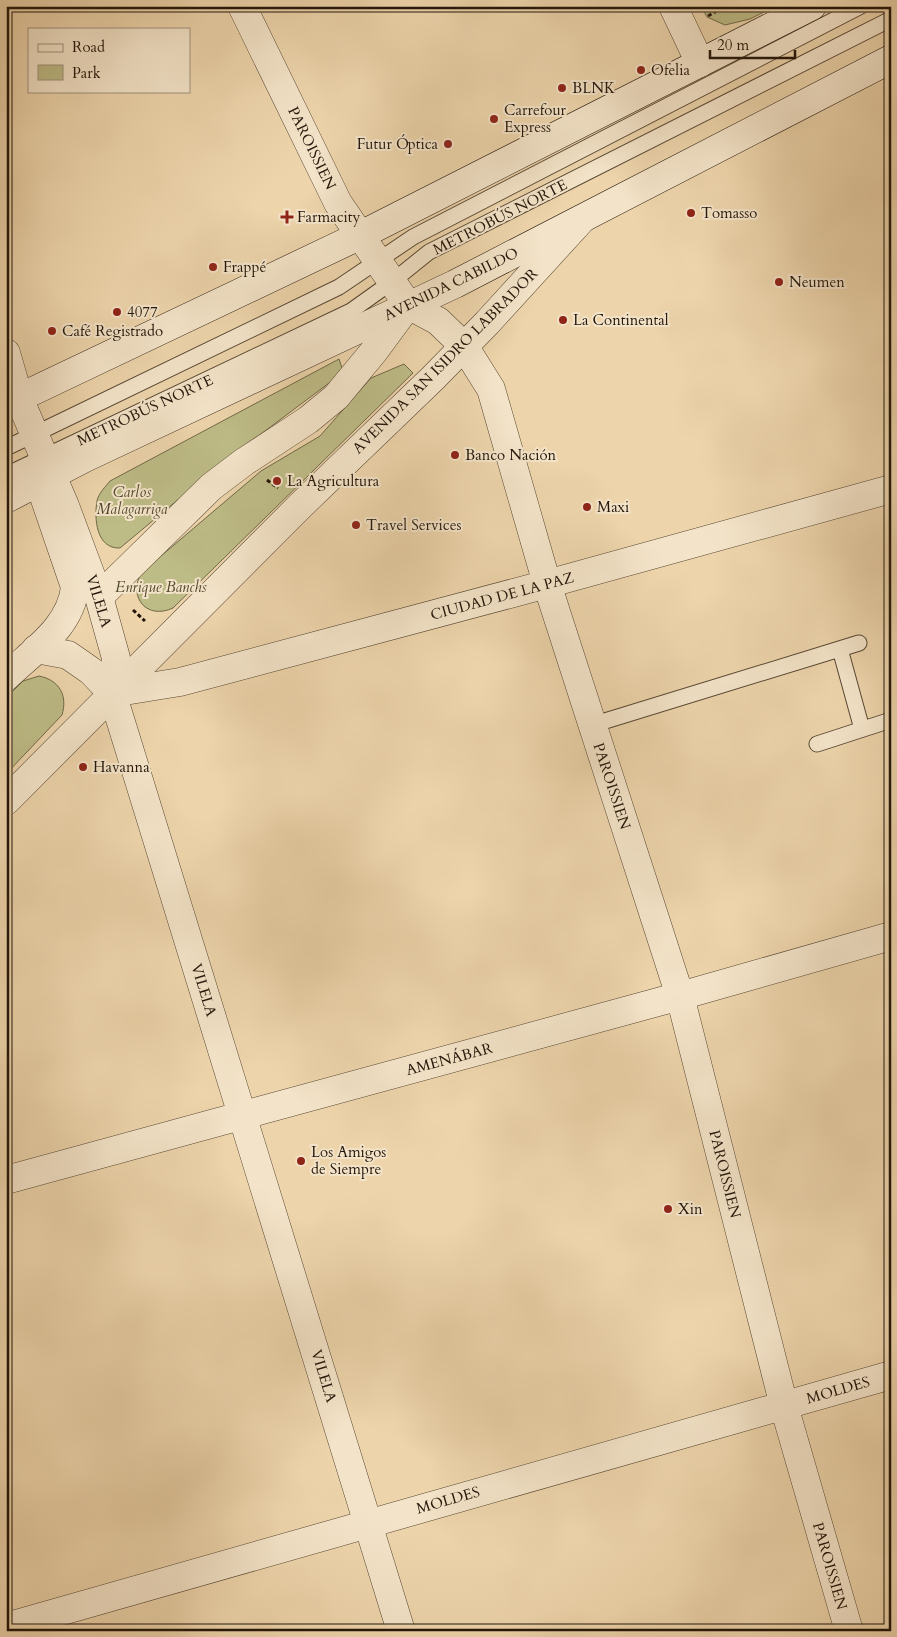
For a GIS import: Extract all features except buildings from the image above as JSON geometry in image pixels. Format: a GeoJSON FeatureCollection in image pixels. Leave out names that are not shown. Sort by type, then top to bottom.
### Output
{"type":"FeatureCollection","features":[{"type":"Feature","properties":{"kind":"street","name":"PAROISSIEN"},"geometry":{"type":"LineString","coordinates":[[242,6],[338,203],[408,305],[438,321],[464,346],[491,389],[547,584],[680,996],[784,1406],[848,1631]]}},
{"type":"Feature","properties":{"kind":"street"},"geometry":{"type":"LineString","coordinates":[[673,6],[700,63]]}},
{"type":"Feature","properties":{"kind":"street"},"geometry":{"type":"LineString","coordinates":[[13,401],[361,235],[812,6]]}},
{"type":"Feature","properties":{"kind":"street","name":"AVENIDA CABILDO"},"geometry":{"type":"LineString","coordinates":[[6,499],[42,462],[408,305],[584,218],[891,59]]}},
{"type":"Feature","properties":{"kind":"street","name":"AVENIDA SAN ISIDRO LABRADOR"},"geometry":{"type":"LineString","coordinates":[[6,801],[300,506],[464,346],[584,218]]}},
{"type":"Feature","properties":{"kind":"street"},"geometry":{"type":"LineString","coordinates":[[99,597],[211,488],[244,462],[308,420],[336,397],[375,350],[408,305]]}},
{"type":"Feature","properties":{"kind":"street","name":"VILELA"},"geometry":{"type":"LineString","coordinates":[[6,353],[13,401],[42,462],[99,597],[116,658],[112,693],[369,1522],[401,1631]]}},
{"type":"Feature","properties":{"kind":"street","name":"VILELA"},"geometry":{"type":"LineString","coordinates":[[36,649],[61,625],[74,600],[76,587],[42,462]]}},
{"type":"Feature","properties":{"kind":"street","name":"CIUDAD DE LA PAZ"},"geometry":{"type":"LineString","coordinates":[[112,693],[180,682],[547,584],[891,489]]}},
{"type":"Feature","properties":{"kind":"street"},"geometry":{"type":"LineString","coordinates":[[6,677],[36,649],[68,654],[91,671],[112,693]]}},
{"type":"Feature","properties":{"kind":"street","name":"AMENÁBAR"},"geometry":{"type":"LineString","coordinates":[[6,1180],[680,996],[891,936]]}},
{"type":"Feature","properties":{"kind":"street","name":"MOLDES"},"geometry":{"type":"LineString","coordinates":[[6,1627],[369,1522],[891,1375]]}},
{"type":"Feature","properties":{"kind":"lane","name":"METROBÚS NORTE"},"geometry":{"type":"LineString","coordinates":[[42,462],[339,287],[413,237],[861,6]]}},
{"type":"Feature","properties":{"kind":"lane","name":"METROBÚS NORTE"},"geometry":{"type":"LineString","coordinates":[[6,475],[42,462],[87,438],[351,311],[393,282],[428,252],[891,19]]}},
{"type":"Feature","properties":{"kind":"lane","name":"METROBÚS NORTE"},"geometry":{"type":"LineString","coordinates":[[6,448],[42,462]]}},
{"type":"Feature","properties":{"kind":"lane"},"geometry":{"type":"LineString","coordinates":[[592,725],[858,643]]}},
{"type":"Feature","properties":{"kind":"lane"},"geometry":{"type":"LineString","coordinates":[[840,649],[862,729]]}},
{"type":"Feature","properties":{"kind":"lane"},"geometry":{"type":"LineString","coordinates":[[817,744],[891,720]]}},
{"type":"Feature","properties":{"kind":"path"},"geometry":{"type":"LineString","coordinates":[[722,6],[728,9],[738,9]]}},
{"type":"Feature","properties":{"kind":"path"},"geometry":{"type":"LineString","coordinates":[[244,462],[300,506]]}},
{"type":"Feature","properties":{"kind":"green space"},"geometry":{"type":"Polygon","coordinates":[[[701,6],[776,6],[750,19],[725,25],[707,17],[701,6]]]}},
{"type":"Feature","properties":{"kind":"green space","name":"Carlos Malagarriga"},"geometry":{"type":"Polygon","coordinates":[[[339,359],[342,368],[333,380],[221,464],[120,548],[112,547],[101,538],[96,516],[97,501],[100,493],[110,481],[339,359]]]}},
{"type":"Feature","properties":{"kind":"green space","name":"Enrique Banchs"},"geometry":{"type":"Polygon","coordinates":[[[404,364],[413,373],[173,608],[155,611],[148,609],[142,604],[137,591],[141,573],[261,471],[320,436],[371,378],[404,364]]]}},
{"type":"Feature","properties":{"kind":"green space"},"geometry":{"type":"Polygon","coordinates":[[[39,676],[52,681],[63,695],[64,708],[62,715],[6,774],[6,698],[23,681],[39,676]]]}},
{"type":"Feature","properties":{"kind":"place","name":"Ofelia"},"geometry":{"type":"Point","coordinates":[641,70]}},
{"type":"Feature","properties":{"kind":"place","name":"BLNK"},"geometry":{"type":"Point","coordinates":[562,88]}},
{"type":"Feature","properties":{"kind":"place","name":"Carrefour Express"},"geometry":{"type":"Point","coordinates":[494,119]}},
{"type":"Feature","properties":{"kind":"place","name":"Futur Óptica"},"geometry":{"type":"Point","coordinates":[448,144]}},
{"type":"Feature","properties":{"kind":"place","name":"Tomasso"},"geometry":{"type":"Point","coordinates":[691,213]}},
{"type":"Feature","properties":{"kind":"place","name":"Farmacity"},"geometry":{"type":"Point","coordinates":[287,217]}},
{"type":"Feature","properties":{"kind":"place","name":"Frappé"},"geometry":{"type":"Point","coordinates":[213,267]}},
{"type":"Feature","properties":{"kind":"place","name":"Neumen"},"geometry":{"type":"Point","coordinates":[779,282]}},
{"type":"Feature","properties":{"kind":"place","name":"4077"},"geometry":{"type":"Point","coordinates":[117,312]}},
{"type":"Feature","properties":{"kind":"place","name":"La Continental"},"geometry":{"type":"Point","coordinates":[563,320]}},
{"type":"Feature","properties":{"kind":"place","name":"Café Registrado"},"geometry":{"type":"Point","coordinates":[52,331]}},
{"type":"Feature","properties":{"kind":"place","name":"Banco Nación"},"geometry":{"type":"Point","coordinates":[455,455]}},
{"type":"Feature","properties":{"kind":"place","name":"La Agricultura"},"geometry":{"type":"Point","coordinates":[277,481]}},
{"type":"Feature","properties":{"kind":"place","name":"Maxi"},"geometry":{"type":"Point","coordinates":[587,507]}},
{"type":"Feature","properties":{"kind":"place","name":"Travel Services"},"geometry":{"type":"Point","coordinates":[356,525]}},
{"type":"Feature","properties":{"kind":"place","name":"Havanna"},"geometry":{"type":"Point","coordinates":[83,767]}},
{"type":"Feature","properties":{"kind":"place","name":"Los Amigos de Siempre"},"geometry":{"type":"Point","coordinates":[301,1161]}},
{"type":"Feature","properties":{"kind":"place","name":"Xin"},"geometry":{"type":"Point","coordinates":[668,1209]}}]}
